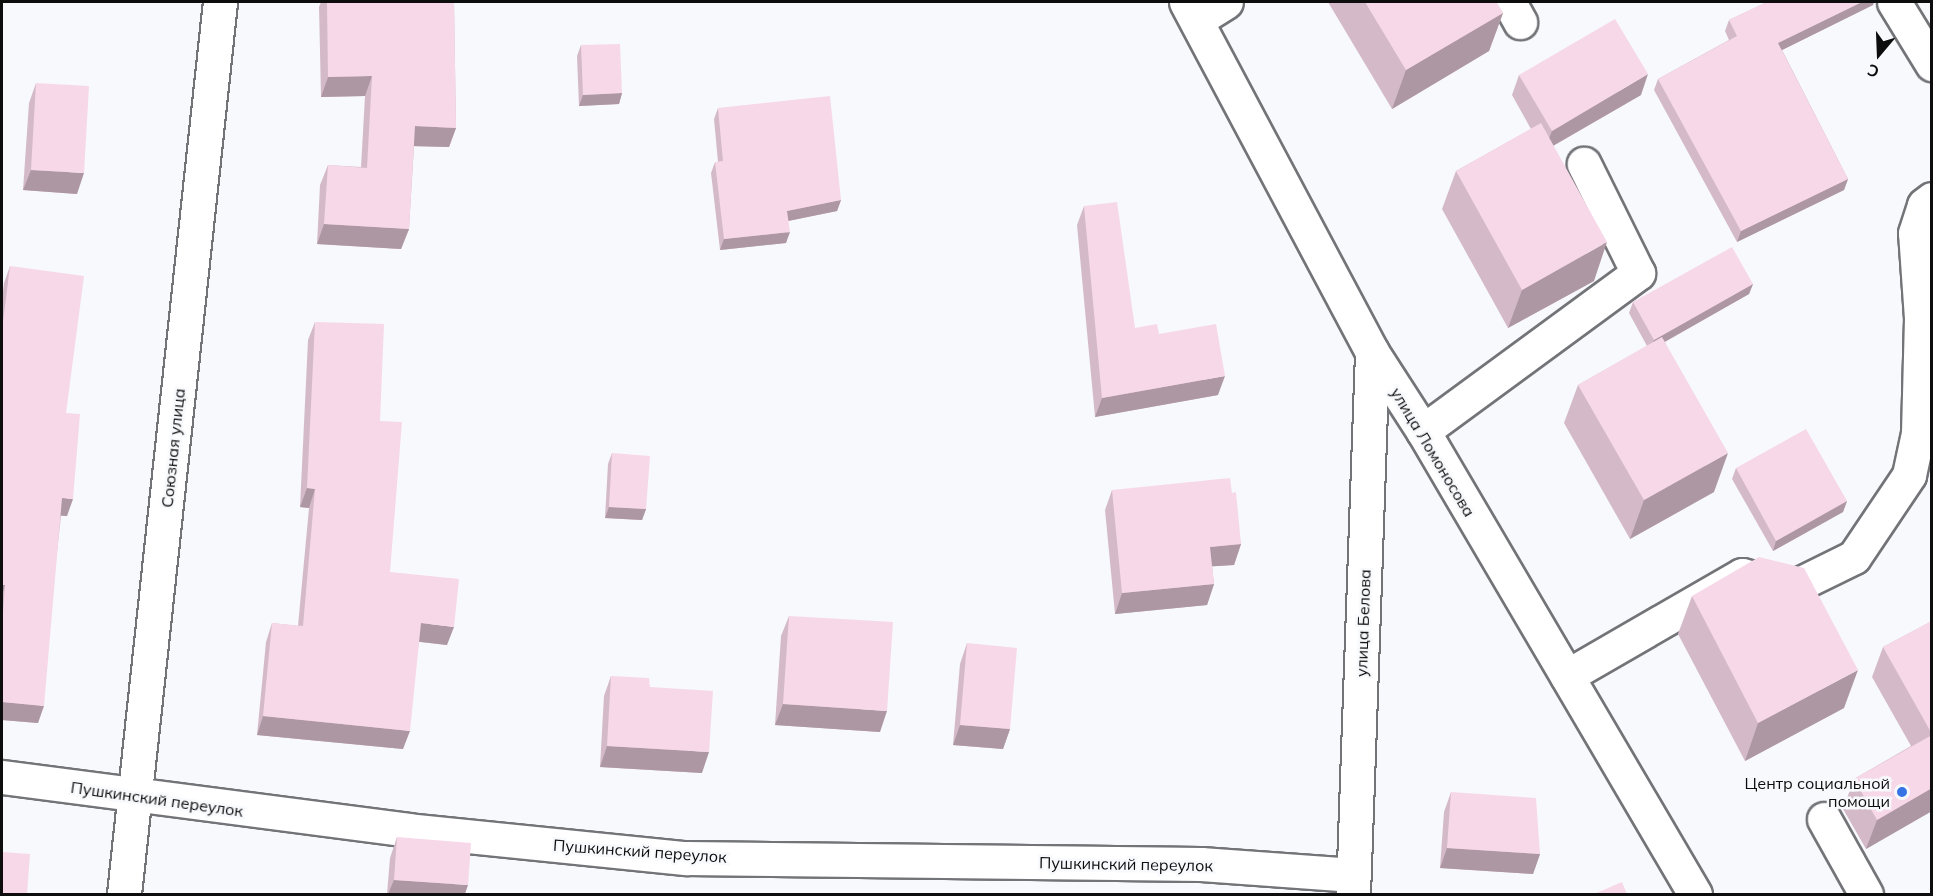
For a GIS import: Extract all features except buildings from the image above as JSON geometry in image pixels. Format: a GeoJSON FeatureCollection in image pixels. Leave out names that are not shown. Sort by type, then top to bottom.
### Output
{"type":"FeatureCollection","features":[{"type":"Feature","properties":{"kind":"street","name":"Союзная улица"},"geometry":{"type":"LineString","coordinates":[[124,894],[220,2]]}},
{"type":"Feature","properties":{"kind":"street"},"geometry":{"type":"LineString","coordinates":[[1192,11],[1226,2]]}},
{"type":"Feature","properties":{"kind":"street"},"geometry":{"type":"LineString","coordinates":[[1894,2],[1932,64]]}},
{"type":"Feature","properties":{"kind":"street","name":"улица Ломоносова"},"geometry":{"type":"LineString","coordinates":[[1192,11],[1372,352],[1423,431],[1695,894]]}},
{"type":"Feature","properties":{"kind":"street"},"geometry":{"type":"LineString","coordinates":[[1423,431],[1638,273],[1584,164]]}},
{"type":"Feature","properties":{"kind":"street"},"geometry":{"type":"LineString","coordinates":[[1567,676],[1742,576],[1791,588],[1854,557],[1909,475],[1916,443],[1921,318],[1915,233],[1924,205],[1932,199]]}},
{"type":"Feature","properties":{"kind":"street","name":"улица Белова"},"geometry":{"type":"LineString","coordinates":[[1353,884],[1372,352]]}},
{"type":"Feature","properties":{"kind":"street","name":"Пушкинский переулок"},"geometry":{"type":"LineString","coordinates":[[2,777],[135,797],[408,830],[686,858],[1201,864],[1353,884]]}},
{"type":"Feature","properties":{"kind":"street"},"geometry":{"type":"LineString","coordinates":[[1824,819],[1866,894]]}},
{"type":"Feature","properties":{"kind":"place","name":"Центр социальной помощи"},"geometry":{"type":"Point","coordinates":[1902,792]}}]}
